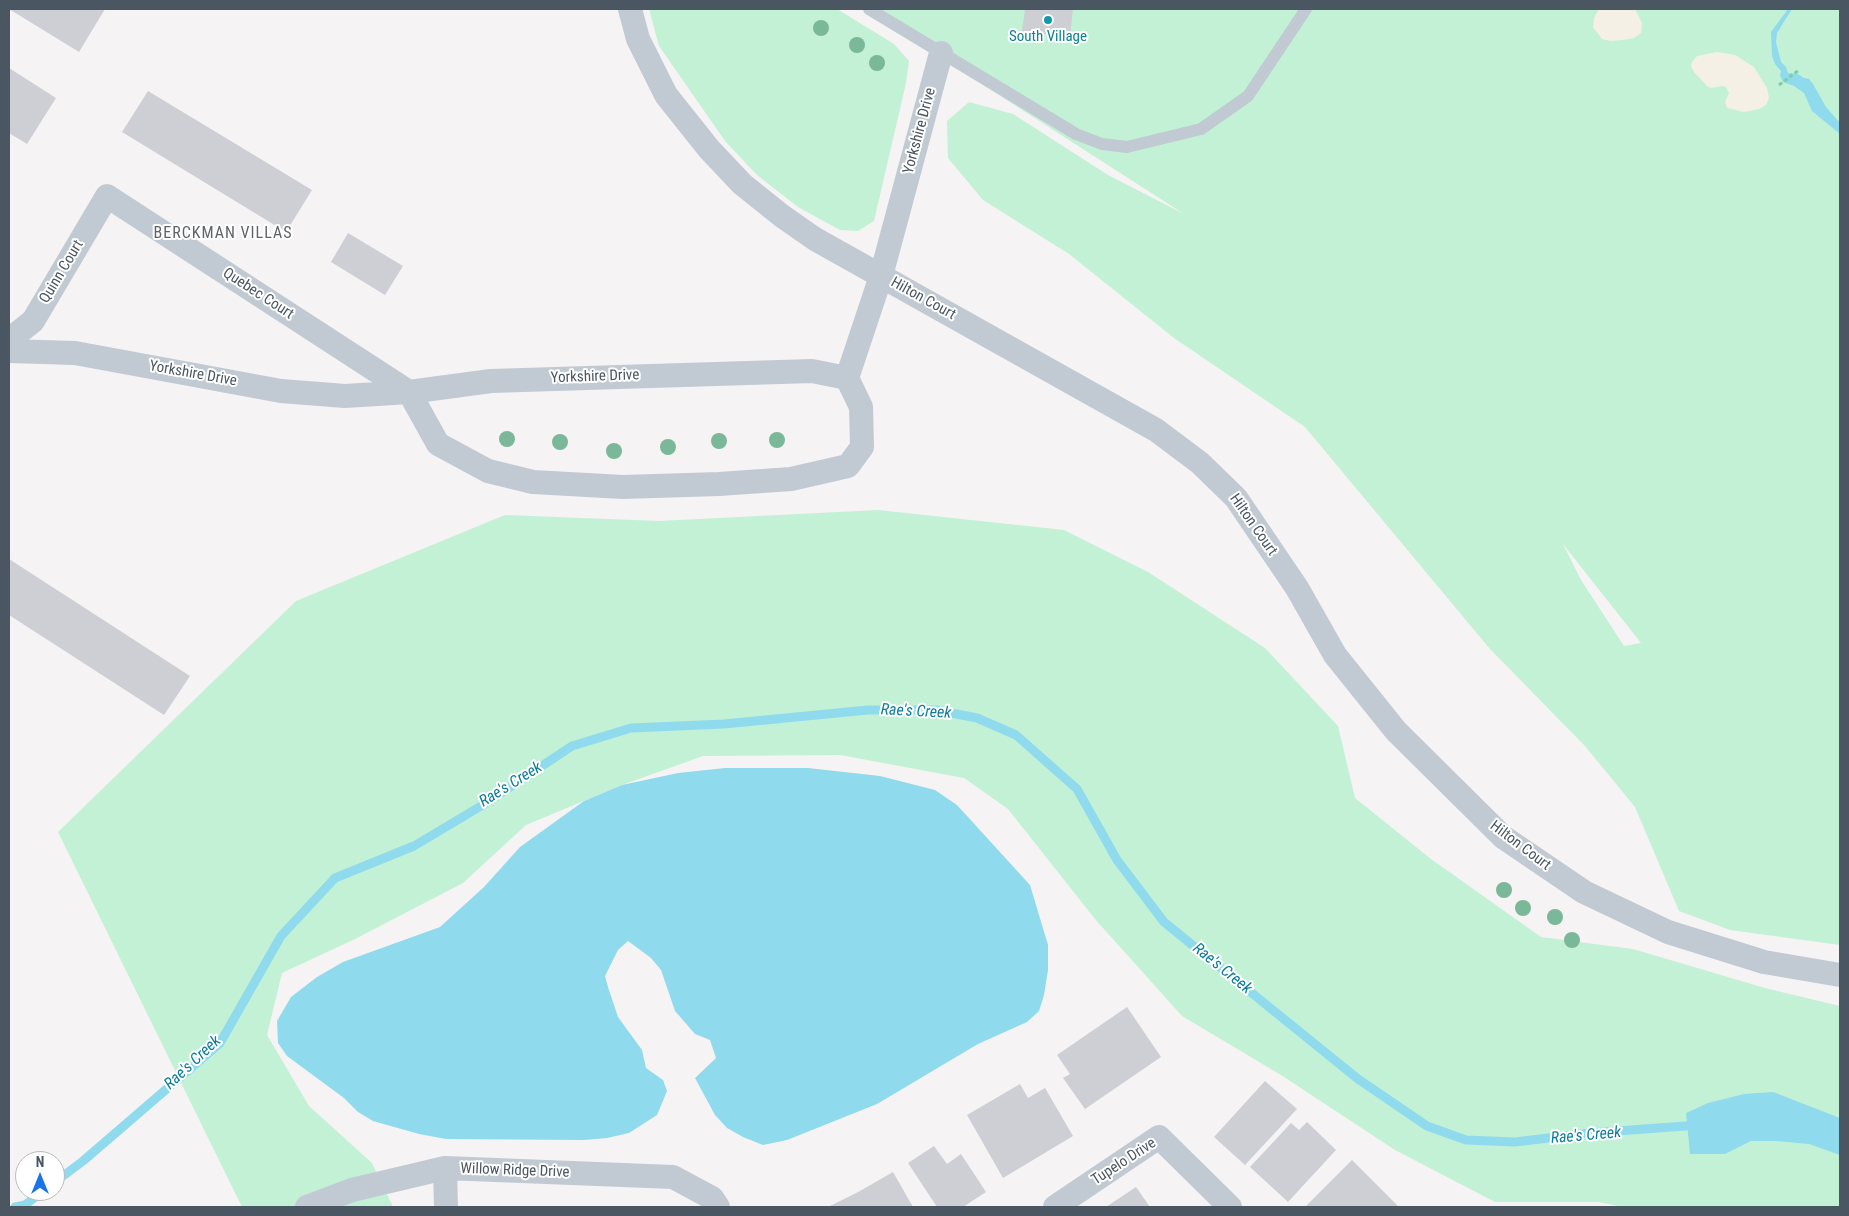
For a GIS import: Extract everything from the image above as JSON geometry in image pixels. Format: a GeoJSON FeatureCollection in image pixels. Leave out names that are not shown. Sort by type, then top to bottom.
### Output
{"type":"FeatureCollection","features":[{"type":"Feature","properties":{"kind":"street","name":"Hilton Court"},"geometry":{"type":"LineString","coordinates":[[630,9],[638,39],[666,95],[709,149],[735,177],[782,216],[815,239],[1156,430],[1200,463],[1236,498],[1296,588],[1335,655],[1396,731],[1504,837],[1584,892],[1668,932],[1764,962],[1840,975]]}},
{"type":"Feature","properties":{"kind":"street","name":"Yorkshire Drive"},"geometry":{"type":"LineString","coordinates":[[9,351],[75,353],[281,391],[345,396],[409,392],[491,380],[812,370],[847,378],[881,276],[941,54]]}},
{"type":"Feature","properties":{"kind":"street","name":"Quinn Court"},"geometry":{"type":"LineString","coordinates":[[9,340],[33,322],[107,196]]}},
{"type":"Feature","properties":{"kind":"street","name":"Quebec Court"},"geometry":{"type":"LineString","coordinates":[[107,196],[409,392]]}},
{"type":"Feature","properties":{"kind":"street"},"geometry":{"type":"LineString","coordinates":[[409,392],[438,444],[488,471],[533,482],[633,487],[791,479],[848,466],[862,447],[861,407],[847,378]]}},
{"type":"Feature","properties":{"kind":"street","name":"Tupelo Drive"},"geometry":{"type":"LineString","coordinates":[[1055,1207],[1159,1137],[1230,1207]]}},
{"type":"Feature","properties":{"kind":"street"},"geometry":{"type":"LineString","coordinates":[[445,1168],[446,1207]]}},
{"type":"Feature","properties":{"kind":"street","name":"Willow Ridge Drive"},"geometry":{"type":"LineString","coordinates":[[307,1207],[352,1190],[445,1168],[673,1176],[712,1198],[718,1207]]}},
{"type":"Feature","properties":{"kind":"lane"},"geometry":{"type":"LineString","coordinates":[[869,9],[1076,134],[1102,144],[1127,147],[1201,129],[1248,96],[1306,9]]}},
{"type":"Feature","properties":{"kind":"path"},"geometry":{"type":"LineString","coordinates":[[1779,85],[1799,70]]}},
{"type":"Feature","properties":{"kind":"green space"},"geometry":{"type":"Polygon","coordinates":[[[649,9],[837,9],[894,44],[909,61],[906,83],[874,221],[858,231],[840,230],[798,207],[757,175],[725,141],[659,46],[649,9]]]}},
{"type":"Feature","properties":{"kind":"green space"},"geometry":{"type":"Polygon","coordinates":[[[865,9],[1840,9],[1840,945],[1730,930],[1679,911],[1635,807],[1585,746],[1490,649],[1305,427],[1174,338],[1069,254],[983,200],[948,158],[947,121],[969,102],[1013,114],[1108,175],[1184,214],[865,9]],[[1563,544],[1581,580],[1624,646],[1641,643],[1563,544]]]}},
{"type":"Feature","properties":{"kind":"green space"},"geometry":{"type":"Polygon","coordinates":[[[878,510],[1064,530],[1148,572],[1265,648],[1338,726],[1355,798],[1431,859],[1541,937],[1633,949],[1765,988],[1840,1006],[1840,1207],[1623,1207],[1599,1202],[1495,1202],[1395,1150],[1281,1075],[1182,1016],[1095,919],[1008,809],[964,778],[840,755],[703,756],[622,785],[526,825],[463,883],[355,939],[282,973],[267,1035],[309,1106],[372,1163],[393,1207],[242,1207],[58,832],[296,601],[505,515],[659,521],[878,510]]]}},
{"type":"Feature","properties":{"kind":"sand"},"geometry":{"type":"Polygon","coordinates":[[[1599,9],[1635,9],[1642,23],[1641,33],[1634,38],[1623,40],[1610,41],[1602,39],[1593,27],[1594,18],[1599,9]]]}},
{"type":"Feature","properties":{"kind":"sand"},"geometry":{"type":"Polygon","coordinates":[[[1717,52],[1735,55],[1754,67],[1767,88],[1769,98],[1766,105],[1759,109],[1744,112],[1727,108],[1725,102],[1729,93],[1726,87],[1711,88],[1707,86],[1691,66],[1697,56],[1717,52]]]}},
{"type":"Feature","properties":{"kind":"water"},"geometry":{"type":"Polygon","coordinates":[[[1788,9],[1792,9],[1777,33],[1776,42],[1781,62],[1786,67],[1788,73],[1798,74],[1809,79],[1826,107],[1840,123],[1840,134],[1812,111],[1804,93],[1794,86],[1783,82],[1780,75],[1781,71],[1775,64],[1772,56],[1771,32],[1788,9]]]}},
{"type":"Feature","properties":{"kind":"water"},"geometry":{"type":"Polygon","coordinates":[[[725,768],[808,768],[880,776],[935,790],[957,805],[1030,885],[1048,945],[1048,970],[1039,1011],[1027,1022],[978,1044],[877,1104],[787,1140],[763,1145],[727,1128],[715,1115],[695,1078],[716,1058],[710,1040],[695,1034],[675,1011],[661,970],[651,958],[628,941],[618,950],[605,976],[618,1017],[642,1050],[646,1068],[663,1080],[667,1091],[657,1115],[629,1133],[607,1138],[584,1140],[446,1139],[419,1134],[373,1121],[358,1112],[344,1098],[287,1056],[278,1043],[277,1021],[291,997],[317,977],[343,962],[440,927],[484,887],[520,847],[584,801],[622,785],[678,773],[725,768]]]}},
{"type":"Feature","properties":{"kind":"water"},"geometry":{"type":"Polygon","coordinates":[[[1773,1092],[1840,1118],[1840,1155],[1809,1144],[1776,1141],[1751,1141],[1725,1154],[1690,1154],[1686,1113],[1708,1103],[1744,1094],[1773,1092]]]}},
{"type":"Feature","properties":{"kind":"building"},"geometry":{"type":"Polygon","coordinates":[[[9,9],[105,9],[79,52],[9,9]]]}},
{"type":"Feature","properties":{"kind":"building","name":"South Village"},"geometry":{"type":"Polygon","coordinates":[[[1025,9],[1073,9],[1070,37],[1022,31],[1025,9]]]}},
{"type":"Feature","properties":{"kind":"building"},"geometry":{"type":"Polygon","coordinates":[[[9,68],[56,98],[27,144],[9,133],[9,68]]]}},
{"type":"Feature","properties":{"kind":"building"},"geometry":{"type":"Polygon","coordinates":[[[148,91],[312,190],[286,232],[122,132],[148,91]]]}},
{"type":"Feature","properties":{"kind":"building"},"geometry":{"type":"Polygon","coordinates":[[[348,233],[403,266],[385,295],[331,262],[348,233]]]}},
{"type":"Feature","properties":{"kind":"building"},"geometry":{"type":"Polygon","coordinates":[[[9,559],[190,676],[164,715],[9,615],[9,559]]]}},
{"type":"Feature","properties":{"kind":"building"},"geometry":{"type":"Polygon","coordinates":[[[1127,1007],[1161,1057],[1085,1109],[1063,1078],[1070,1074],[1057,1055],[1127,1007]]]}},
{"type":"Feature","properties":{"kind":"building"},"geometry":{"type":"Polygon","coordinates":[[[1265,1081],[1297,1109],[1245,1165],[1214,1137],[1265,1081]]]}},
{"type":"Feature","properties":{"kind":"building"},"geometry":{"type":"Polygon","coordinates":[[[1020,1084],[1028,1098],[1045,1088],[1073,1136],[1003,1178],[967,1115],[1020,1084]]]}},
{"type":"Feature","properties":{"kind":"building"},"geometry":{"type":"Polygon","coordinates":[[[1307,1122],[1336,1150],[1288,1202],[1250,1167],[1291,1123],[1299,1130],[1307,1122]]]}},
{"type":"Feature","properties":{"kind":"building"},"geometry":{"type":"Polygon","coordinates":[[[934,1146],[947,1164],[961,1154],[986,1192],[963,1207],[937,1207],[908,1163],[934,1146]]]}},
{"type":"Feature","properties":{"kind":"building"},"geometry":{"type":"Polygon","coordinates":[[[1352,1160],[1399,1207],[1305,1207],[1352,1160]]]}},
{"type":"Feature","properties":{"kind":"building"},"geometry":{"type":"Polygon","coordinates":[[[893,1172],[913,1207],[828,1207],[860,1191],[893,1172]]]}},
{"type":"Feature","properties":{"kind":"building"},"geometry":{"type":"Polygon","coordinates":[[[1136,1187],[1150,1207],[1106,1207],[1136,1187]]]}},
{"type":"Feature","properties":{"kind":"waterway","name":"Rae's Creek"},"geometry":{"type":"LineString","coordinates":[[65,1174],[220,1043],[281,936],[335,878],[414,846],[486,803],[572,746],[631,728],[724,724],[868,710],[936,710],[977,718],[1016,735],[1077,789],[1117,860],[1164,922],[1358,1079],[1427,1126],[1466,1140],[1515,1142],[1590,1133],[1699,1125]]}},
{"type":"Feature","properties":{"kind":"waterway","name":"Rae's Creek"},"geometry":{"type":"LineString","coordinates":[[15,1207],[25,1205],[30,1201]]}},
{"type":"Feature","properties":{"kind":"place","name":"South Village"},"geometry":{"type":"Point","coordinates":[1048,20]}},
{"type":"Feature","properties":{"kind":"district","name":"BERCKMAN VILLAS"},"geometry":{"type":"Point","coordinates":[223,234]}}]}
